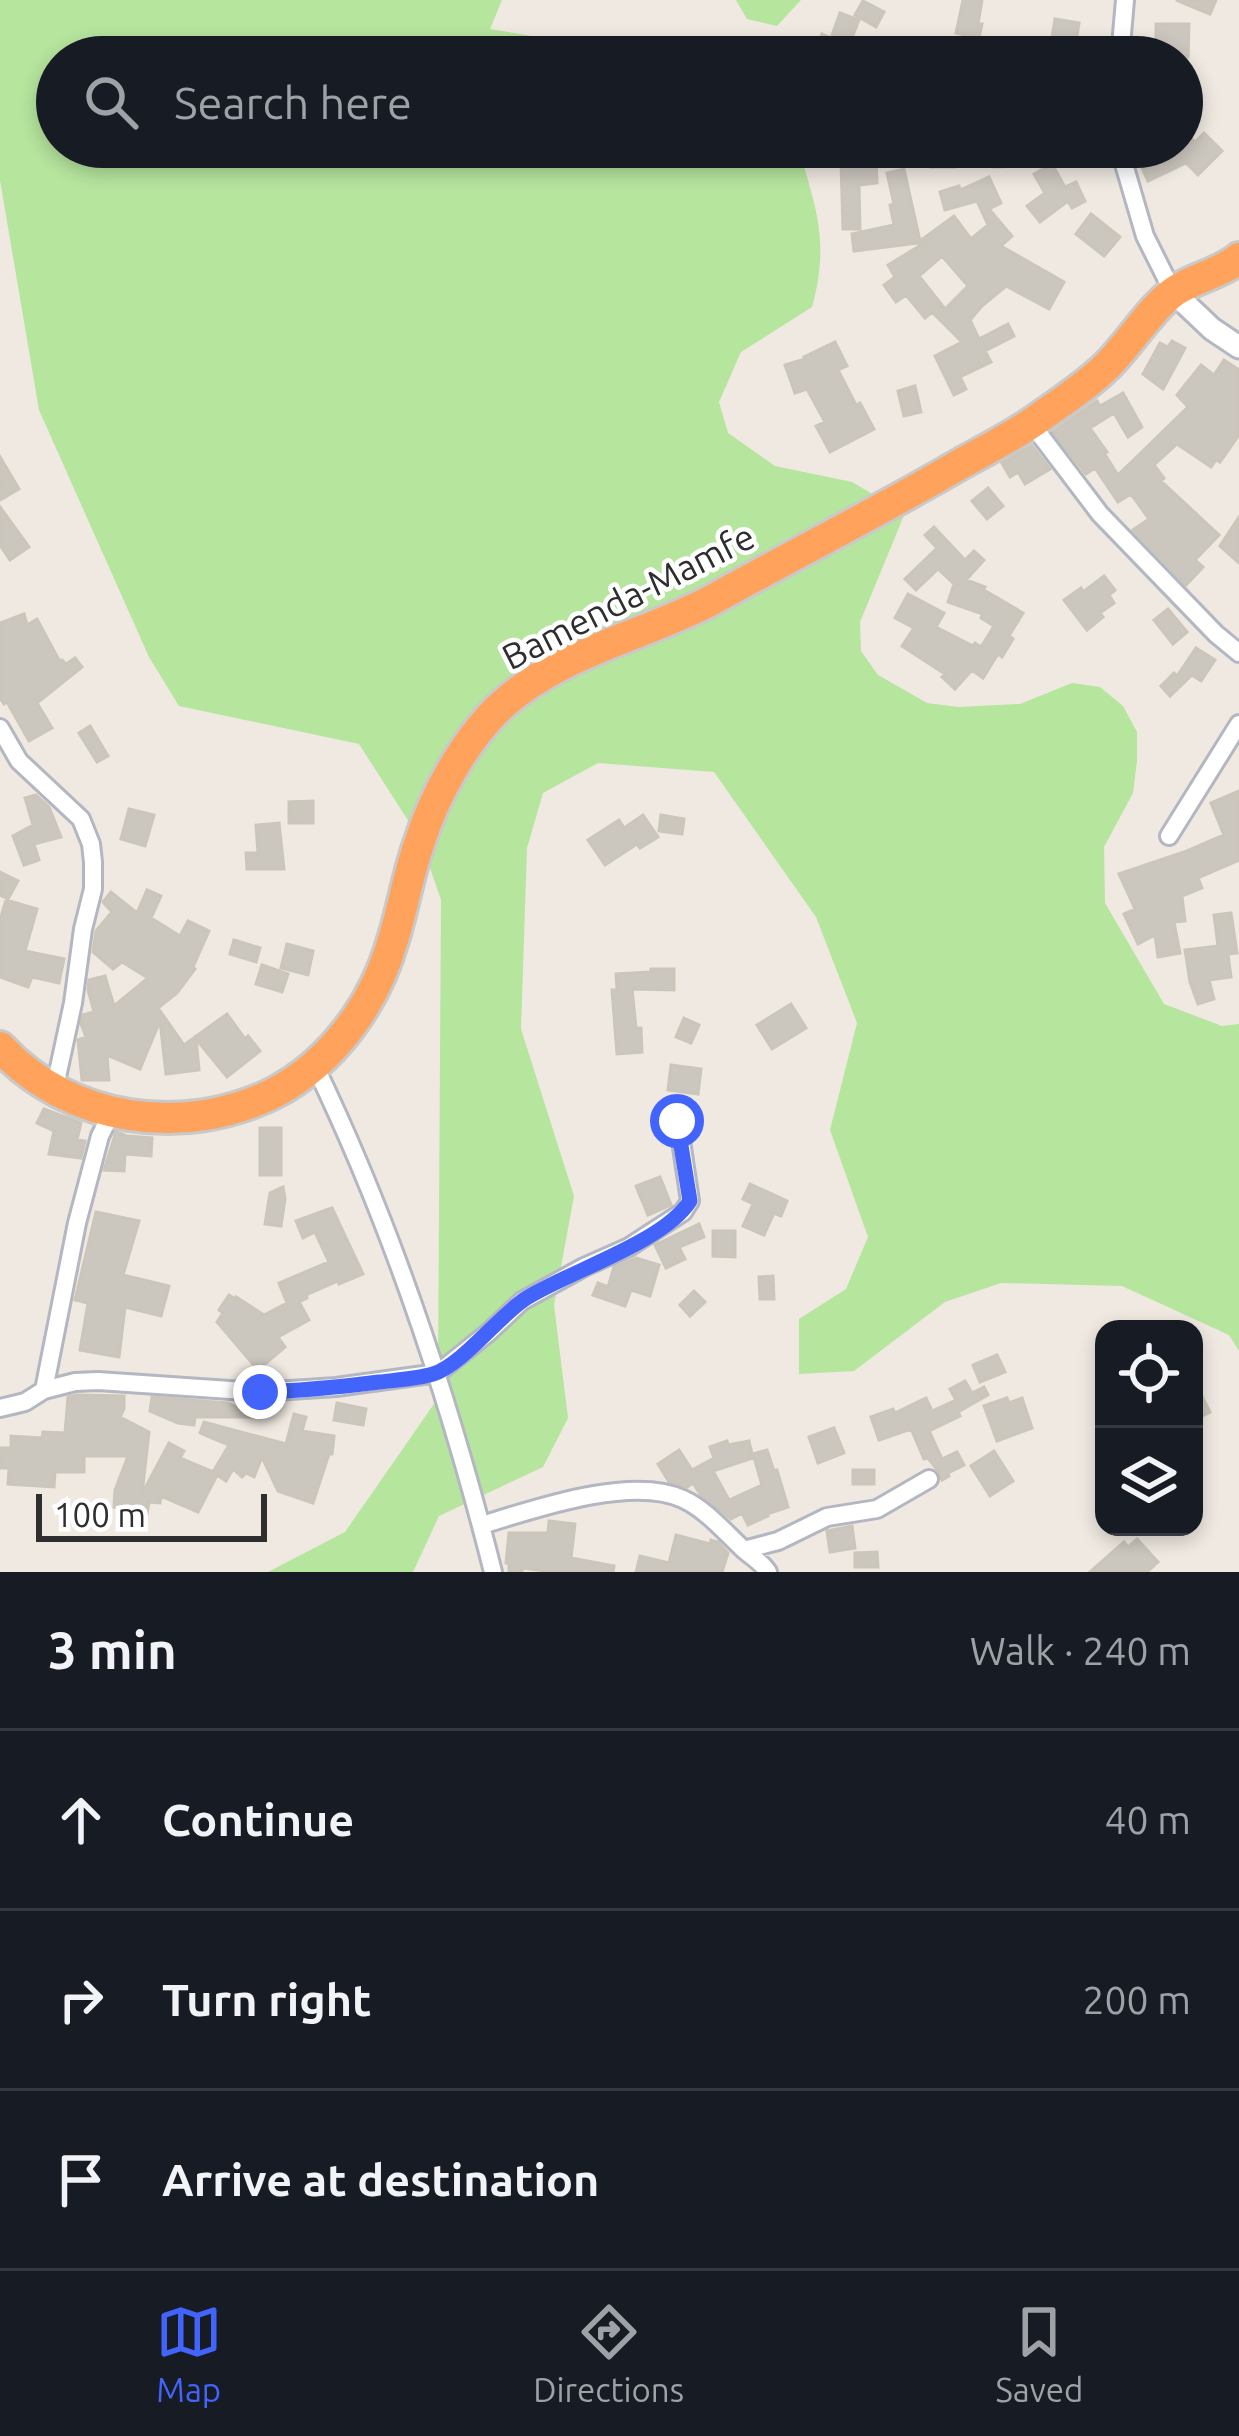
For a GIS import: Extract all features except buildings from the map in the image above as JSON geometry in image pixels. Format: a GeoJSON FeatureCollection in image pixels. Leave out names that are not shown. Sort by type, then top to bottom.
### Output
{"type":"FeatureCollection","features":[{"type":"Feature","properties":{"kind":"highway","name":"Bamenda-Mamfe"},"geometry":{"type":"LineString","coordinates":[[4,1059],[54,1092],[133,1117],[181,1119],[218,1114],[278,1091],[316,1066],[360,1013],[393,942],[420,839],[438,795],[498,708],[574,660],[707,602],[854,525],[1031,423],[1106,367],[1173,292],[1239,257]]}},
{"type":"Feature","properties":{"kind":"street"},"geometry":{"type":"LineString","coordinates":[[1122,36],[1125,0]]}},
{"type":"Feature","properties":{"kind":"street"},"geometry":{"type":"LineString","coordinates":[[1124,168],[1145,236],[1173,292],[1239,347]]}},
{"type":"Feature","properties":{"kind":"street"},"geometry":{"type":"LineString","coordinates":[[1031,423],[1100,514],[1239,653]]}},
{"type":"Feature","properties":{"kind":"street"},"geometry":{"type":"LineString","coordinates":[[1169,836],[1239,724]]}},
{"type":"Feature","properties":{"kind":"street"},"geometry":{"type":"LineString","coordinates":[[0,728],[19,761],[81,819],[91,844],[93,889],[54,1092]]}},
{"type":"Feature","properties":{"kind":"street"},"geometry":{"type":"LineString","coordinates":[[316,1066],[385,1226],[438,1373],[494,1572]]}},
{"type":"Feature","properties":{"kind":"street"},"geometry":{"type":"LineString","coordinates":[[44,1390],[77,1223],[100,1136],[112,1112]]}},
{"type":"Feature","properties":{"kind":"street"},"geometry":{"type":"LineString","coordinates":[[0,1408],[75,1382],[260,1392],[438,1373],[522,1301],[629,1246],[682,1212],[690,1201],[677,1121]]}},
{"type":"Feature","properties":{"kind":"street"},"geometry":{"type":"LineString","coordinates":[[743,1550],[827,1517],[877,1509],[929,1479]]}},
{"type":"Feature","properties":{"kind":"street"},"geometry":{"type":"LineString","coordinates":[[482,1526],[550,1504],[638,1489],[682,1498],[768,1572]]}},
{"type":"Feature","properties":{"kind":"green space"},"geometry":{"type":"Polygon","coordinates":[[[0,0],[502,0],[490,29],[532,36],[36,36],[36,168],[804,168],[820,244],[812,307],[741,352],[719,402],[728,433],[775,466],[852,482],[905,513],[860,622],[861,651],[878,675],[927,703],[959,707],[1020,704],[1072,683],[1100,687],[1123,706],[1137,732],[1137,761],[1133,793],[1104,847],[1105,903],[1164,1004],[1222,1026],[1239,1024],[1239,1351],[1229,1335],[1203,1320],[1122,1286],[1001,1283],[945,1302],[854,1371],[799,1374],[799,1319],[846,1289],[868,1237],[830,1130],[857,1023],[816,917],[714,772],[598,763],[543,793],[527,848],[521,1029],[574,1196],[554,1305],[568,1418],[543,1467],[439,1516],[413,1572],[268,1572],[345,1532],[443,1391],[438,1373],[441,900],[420,839],[359,744],[179,706],[149,657],[39,410],[0,180],[0,0]]]}},
{"type":"Feature","properties":{"kind":"green space"},"geometry":{"type":"Polygon","coordinates":[[[736,0],[801,0],[777,26],[747,19],[736,0]]]}},
{"type":"Feature","properties":{"kind":"route"},"geometry":{"type":"LineString","coordinates":[[260,1392],[438,1373],[522,1301],[629,1246],[682,1212],[690,1201],[677,1121]]}}]}
